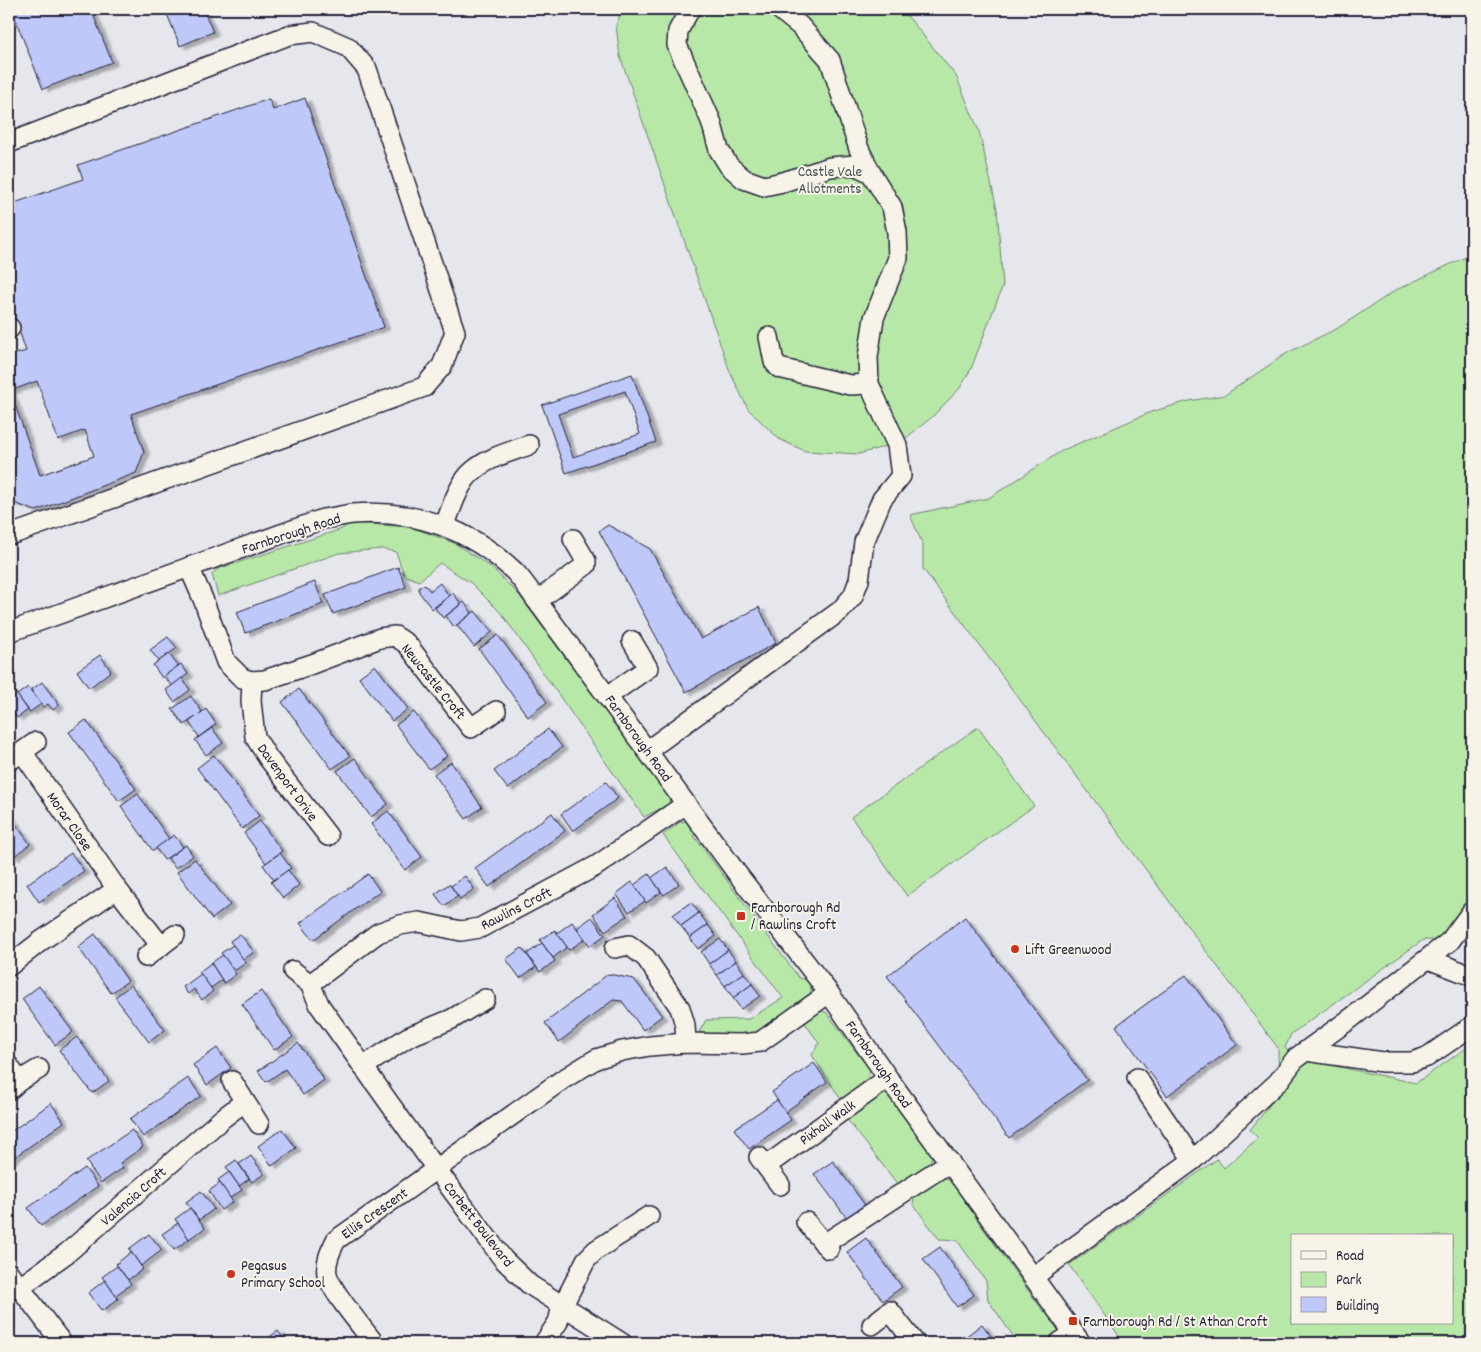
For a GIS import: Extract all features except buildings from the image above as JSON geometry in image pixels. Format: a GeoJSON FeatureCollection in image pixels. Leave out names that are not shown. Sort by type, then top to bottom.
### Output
{"type":"FeatureCollection","features":[{"type":"Feature","properties":{"kind":"street"},"geometry":{"type":"LineString","coordinates":[[690,9],[678,31],[677,45],[711,121],[719,150],[729,166],[744,179],[764,186],[830,167],[855,165],[871,173]]}},
{"type":"Feature","properties":{"kind":"street"},"geometry":{"type":"LineString","coordinates":[[648,750],[840,611],[853,596],[859,580],[864,542],[882,500],[900,476],[897,445],[869,384],[868,356],[874,318],[898,258],[897,232],[892,207],[859,149],[830,60],[800,26],[779,9]]}},
{"type":"Feature","properties":{"kind":"street"},"geometry":{"type":"LineString","coordinates":[[9,143],[289,35],[313,32],[348,47],[367,69],[455,332],[442,366],[424,386],[14,534],[9,532]]}},
{"type":"Feature","properties":{"kind":"street"},"geometry":{"type":"LineString","coordinates":[[769,337],[774,362],[778,368],[850,385],[869,384]]}},
{"type":"Feature","properties":{"kind":"street"},"geometry":{"type":"LineString","coordinates":[[445,526],[458,492],[472,471],[495,457],[529,445]]}},
{"type":"Feature","properties":{"kind":"street","name":"Farnborough Road"},"geometry":{"type":"LineString","coordinates":[[9,632],[323,519],[353,514],[410,517],[445,526],[486,547],[515,572],[648,750],[736,872],[829,993],[888,1078],[1033,1277],[1072,1340]]}},
{"type":"Feature","properties":{"kind":"street"},"geometry":{"type":"LineString","coordinates":[[537,601],[586,565],[586,561],[573,539]]}},
{"type":"Feature","properties":{"kind":"street"},"geometry":{"type":"LineString","coordinates":[[189,567],[226,662],[242,678],[252,681]]}},
{"type":"Feature","properties":{"kind":"street","name":"Newcastle Croft"},"geometry":{"type":"LineString","coordinates":[[252,681],[265,680],[380,638],[396,636],[407,644],[471,728],[496,710]]}},
{"type":"Feature","properties":{"kind":"street"},"geometry":{"type":"LineString","coordinates":[[608,696],[648,668],[632,641]]}},
{"type":"Feature","properties":{"kind":"street","name":"Davenport Drive"},"geometry":{"type":"LineString","coordinates":[[252,681],[251,700],[255,737],[268,758],[328,836]]}},
{"type":"Feature","properties":{"kind":"street","name":"Morar Close"},"geometry":{"type":"LineString","coordinates":[[23,752],[117,889],[160,946]]}},
{"type":"Feature","properties":{"kind":"street","name":"Rawlins Croft"},"geometry":{"type":"LineString","coordinates":[[310,984],[378,933],[400,925],[419,922],[461,931],[480,928],[490,924],[596,866],[686,804]]}},
{"type":"Feature","properties":{"kind":"street"},"geometry":{"type":"LineString","coordinates":[[9,966],[117,889]]}},
{"type":"Feature","properties":{"kind":"street"},"geometry":{"type":"LineString","coordinates":[[1033,1277],[1193,1160],[1278,1082],[1296,1058],[1350,1020],[1450,941],[1472,911]]}},
{"type":"Feature","properties":{"kind":"street"},"geometry":{"type":"LineString","coordinates":[[615,948],[629,945],[646,958],[680,1008],[686,1025],[686,1042]]}},
{"type":"Feature","properties":{"kind":"street"},"geometry":{"type":"LineString","coordinates":[[1428,959],[1472,976]]}},
{"type":"Feature","properties":{"kind":"street"},"geometry":{"type":"LineString","coordinates":[[293,971],[310,984]]}},
{"type":"Feature","properties":{"kind":"street","name":"Corbett Boulevard"},"geometry":{"type":"LineString","coordinates":[[310,984],[320,1006],[503,1259],[530,1285],[562,1307],[622,1343]]}},
{"type":"Feature","properties":{"kind":"street","name":"Ellis Crescent"},"geometry":{"type":"LineString","coordinates":[[374,1343],[332,1286],[327,1272],[329,1255],[336,1240],[596,1059],[622,1051],[686,1042],[742,1044],[760,1042],[829,993]]}},
{"type":"Feature","properties":{"kind":"street"},"geometry":{"type":"LineString","coordinates":[[363,1067],[408,1037],[452,1020],[485,999]]}},
{"type":"Feature","properties":{"kind":"street"},"geometry":{"type":"LineString","coordinates":[[1306,1051],[1383,1062],[1412,1062],[1427,1057],[1472,1026]]}},
{"type":"Feature","properties":{"kind":"street"},"geometry":{"type":"LineString","coordinates":[[12,1079],[39,1069]]}},
{"type":"Feature","properties":{"kind":"street","name":"Pixhall Walk"},"geometry":{"type":"LineString","coordinates":[[780,1185],[762,1161],[888,1078]]}},
{"type":"Feature","properties":{"kind":"street"},"geometry":{"type":"LineString","coordinates":[[1137,1078],[1193,1160]]}},
{"type":"Feature","properties":{"kind":"street"},"geometry":{"type":"LineString","coordinates":[[232,1081],[259,1124]]}},
{"type":"Feature","properties":{"kind":"street","name":"Valencia Croft"},"geometry":{"type":"LineString","coordinates":[[14,1280],[67,1253],[244,1102]]}},
{"type":"Feature","properties":{"kind":"street"},"geometry":{"type":"LineString","coordinates":[[806,1222],[826,1247],[950,1162]]}},
{"type":"Feature","properties":{"kind":"street"},"geometry":{"type":"LineString","coordinates":[[544,1343],[558,1322],[562,1307],[586,1260],[596,1250],[649,1216]]}},
{"type":"Feature","properties":{"kind":"street"},"geometry":{"type":"LineString","coordinates":[[14,1280],[62,1343]]}},
{"type":"Feature","properties":{"kind":"street"},"geometry":{"type":"LineString","coordinates":[[872,1325],[890,1311],[915,1343]]}},
{"type":"Feature","properties":{"kind":"green space","name":"Castle Vale Allotments"},"geometry":{"type":"Polygon","coordinates":[[[622,9],[898,9],[910,19],[956,76],[979,131],[997,209],[1003,285],[971,369],[960,388],[932,417],[901,442],[859,454],[805,451],[779,439],[748,409],[730,372],[620,56],[616,26],[622,9]]]}},
{"type":"Feature","properties":{"kind":"green space"},"geometry":{"type":"Polygon","coordinates":[[[1472,254],[1472,941],[1423,940],[1291,1034],[1285,1048],[1296,1058],[1416,1083],[1472,1044],[1472,1340],[1459,1343],[1124,1343],[1069,1265],[1217,1159],[1224,1168],[1258,1138],[1250,1130],[1279,1093],[1278,1048],[923,569],[923,545],[910,515],[989,498],[1063,450],[1151,412],[1189,401],[1225,395],[1287,353],[1338,328],[1396,290],[1472,254]]]}},
{"type":"Feature","properties":{"kind":"green space"},"geometry":{"type":"Polygon","coordinates":[[[350,523],[411,527],[454,543],[491,567],[519,595],[620,731],[626,732],[670,793],[669,804],[644,817],[502,614],[471,583],[440,563],[419,581],[404,575],[396,552],[382,549],[339,553],[218,596],[212,574],[218,569],[342,529],[350,523]]]}},
{"type":"Feature","properties":{"kind":"green space"},"geometry":{"type":"Polygon","coordinates":[[[978,727],[1034,806],[907,896],[851,817],[978,727]]]}},
{"type":"Feature","properties":{"kind":"green space"},"geometry":{"type":"Polygon","coordinates":[[[689,821],[693,825],[694,836],[799,978],[809,980],[810,995],[759,1034],[740,1040],[699,1032],[706,1020],[749,1019],[783,998],[663,835],[680,822],[689,821]]]}},
{"type":"Feature","properties":{"kind":"green space"},"geometry":{"type":"Polygon","coordinates":[[[816,1011],[826,1012],[870,1070],[868,1079],[842,1101],[812,1055],[819,1043],[803,1020],[816,1011]]]}},
{"type":"Feature","properties":{"kind":"green space"},"geometry":{"type":"Polygon","coordinates":[[[878,1094],[889,1095],[932,1154],[930,1166],[899,1186],[846,1118],[878,1094]]]}},
{"type":"Feature","properties":{"kind":"green space"},"geometry":{"type":"Polygon","coordinates":[[[943,1178],[951,1179],[976,1212],[976,1218],[1043,1311],[1051,1311],[1059,1329],[1056,1335],[1047,1343],[1018,1343],[988,1300],[986,1281],[957,1240],[939,1239],[913,1204],[915,1195],[943,1178]]]}},
{"type":"Feature","properties":{"kind":"place","name":"Farnborough Rd / Rawlins Croft"},"geometry":{"type":"Point","coordinates":[741,916]}},
{"type":"Feature","properties":{"kind":"place","name":"Lift Greenwood"},"geometry":{"type":"Point","coordinates":[1015,949]}},
{"type":"Feature","properties":{"kind":"place","name":"Pegasus Primary School"},"geometry":{"type":"Point","coordinates":[231,1274]}},
{"type":"Feature","properties":{"kind":"place","name":"Farnborough Rd / St Athan Croft"},"geometry":{"type":"Point","coordinates":[1073,1321]}}]}
